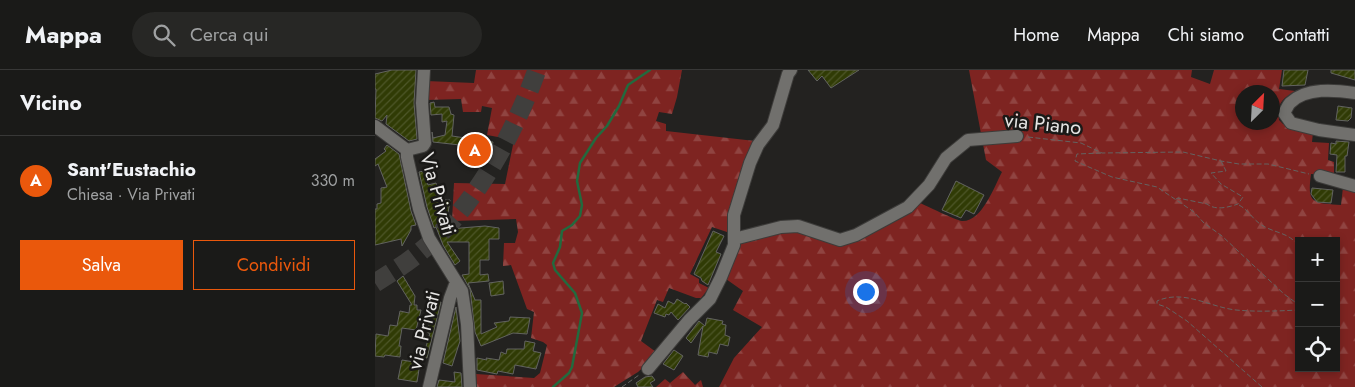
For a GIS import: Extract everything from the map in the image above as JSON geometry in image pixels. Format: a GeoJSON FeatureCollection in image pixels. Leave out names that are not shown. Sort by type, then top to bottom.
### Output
{"type":"FeatureCollection","features":[{"type":"Feature","properties":{"kind":"street"},"geometry":{"type":"LineString","coordinates":[[407,150],[423,146],[425,143],[422,103],[424,70]]}},
{"type":"Feature","properties":{"kind":"street"},"geometry":{"type":"LineString","coordinates":[[648,369],[709,299],[727,264],[734,245],[734,216],[750,162],[758,144],[773,126],[788,74],[791,70]]}},
{"type":"Feature","properties":{"kind":"street"},"geometry":{"type":"LineString","coordinates":[[1355,93],[1306,92],[1290,103],[1284,113],[1291,123],[1319,130],[1355,135]]}},
{"type":"Feature","properties":{"kind":"street","name":"Via Privati"},"geometry":{"type":"LineString","coordinates":[[375,126],[407,150],[419,209],[429,238],[462,291],[465,308],[470,387]]}},
{"type":"Feature","properties":{"kind":"street","name":"via Piano"},"geometry":{"type":"LineString","coordinates":[[734,239],[781,227],[798,226],[840,240],[848,238],[908,207],[929,185],[946,158],[968,140],[1017,136]]}},
{"type":"Feature","properties":{"kind":"street"},"geometry":{"type":"LineString","coordinates":[[1320,176],[1355,186]]}},
{"type":"Feature","properties":{"kind":"street","name":"via Privati"},"geometry":{"type":"LineString","coordinates":[[429,387],[450,298],[456,282]]}},
{"type":"Feature","properties":{"kind":"path","name":"via Piano"},"geometry":{"type":"LineString","coordinates":[[1017,136],[1081,143],[1102,153],[1183,152],[1239,164],[1268,164],[1320,176]]}},
{"type":"Feature","properties":{"kind":"path"},"geometry":{"type":"LineString","coordinates":[[1102,153],[1077,154],[1075,160],[1112,177],[1157,187],[1194,212],[1204,223],[1222,236],[1295,302]]}},
{"type":"Feature","properties":{"kind":"path"},"geometry":{"type":"LineString","coordinates":[[1176,200],[1178,198],[1219,208],[1238,204],[1243,197],[1221,184],[1211,173],[1226,171],[1221,161]]}},
{"type":"Feature","properties":{"kind":"path"},"geometry":{"type":"LineString","coordinates":[[1238,204],[1246,209],[1259,224],[1270,230],[1289,235],[1295,242]]}},
{"type":"Feature","properties":{"kind":"path"},"geometry":{"type":"LineString","coordinates":[[1262,387],[1187,321],[1167,307],[1157,304],[1157,302],[1172,296],[1184,297],[1234,310],[1271,312],[1295,310]]}},
{"type":"Feature","properties":{"kind":"path"},"geometry":{"type":"LineString","coordinates":[[622,387],[648,369]]}},
{"type":"Feature","properties":{"kind":"green space"},"geometry":{"type":"Polygon","coordinates":[[[476,70],[682,70],[672,114],[659,112],[656,121],[666,124],[666,131],[755,141],[730,233],[712,227],[690,274],[699,279],[699,283],[709,288],[701,298],[696,298],[669,288],[663,302],[657,300],[641,341],[656,352],[650,361],[638,372],[614,387],[477,387],[476,374],[534,378],[540,373],[547,345],[531,338],[534,312],[527,309],[511,265],[503,266],[504,243],[515,243],[518,232],[516,219],[452,221],[454,183],[505,184],[514,140],[487,135],[492,108],[482,106],[481,112],[463,112],[461,99],[426,100],[426,81],[474,83],[476,70]]]}},
{"type":"Feature","properties":{"kind":"green space"},"geometry":{"type":"Polygon","coordinates":[[[969,70],[1192,70],[1191,77],[1210,84],[1214,70],[1282,70],[1280,85],[1235,85],[1235,130],[1280,130],[1280,121],[1283,124],[1313,132],[1312,142],[1329,143],[1328,160],[1334,162],[1334,175],[1311,174],[1311,196],[1314,200],[1324,204],[1341,205],[1343,187],[1355,192],[1355,387],[719,387],[734,358],[762,327],[733,310],[743,291],[726,279],[734,239],[781,227],[840,240],[918,202],[958,220],[969,220],[976,216],[987,202],[1002,172],[986,160],[969,70]]]}},
{"type":"Feature","properties":{"kind":"green space"},"geometry":{"type":"Polygon","coordinates":[[[1280,89],[1295,91],[1286,97],[1280,104],[1280,89]]]}},
{"type":"Feature","properties":{"kind":"green space"},"geometry":{"type":"Polygon","coordinates":[[[683,372],[695,385],[701,380],[703,387],[656,387],[665,379],[670,383],[683,372]]]}},
{"type":"Feature","properties":{"kind":"building"},"geometry":{"type":"Polygon","coordinates":[[[392,70],[416,70],[414,103],[417,139],[409,141],[386,124],[387,115],[382,121],[375,118],[375,74],[392,70]]]}},
{"type":"Feature","properties":{"kind":"building"},"geometry":{"type":"Polygon","coordinates":[[[808,70],[859,70],[831,88],[822,76],[817,81],[808,70]]]}},
{"type":"Feature","properties":{"kind":"building"},"geometry":{"type":"Polygon","coordinates":[[[1284,70],[1308,70],[1305,85],[1282,86],[1284,70]]]}},
{"type":"Feature","properties":{"kind":"building"},"geometry":{"type":"Polygon","coordinates":[[[1331,70],[1355,70],[1355,80],[1331,73],[1331,70]]]}},
{"type":"Feature","properties":{"kind":"building"},"geometry":{"type":"Polygon","coordinates":[[[434,102],[435,107],[449,107],[451,114],[454,115],[452,136],[493,142],[489,161],[458,156],[460,145],[433,142],[432,132],[433,138],[445,135],[447,121],[442,122],[442,114],[431,115],[430,103],[434,102]]]}},
{"type":"Feature","properties":{"kind":"building"},"geometry":{"type":"Polygon","coordinates":[[[1338,106],[1352,108],[1351,118],[1348,121],[1336,120],[1338,106]]]}},
{"type":"Feature","properties":{"kind":"building"},"geometry":{"type":"Polygon","coordinates":[[[1336,141],[1349,142],[1347,156],[1345,156],[1345,172],[1336,172],[1337,155],[1330,154],[1331,143],[1336,144],[1336,141]]]}},
{"type":"Feature","properties":{"kind":"building"},"geometry":{"type":"Polygon","coordinates":[[[387,145],[399,154],[411,211],[416,225],[411,226],[411,230],[402,246],[401,239],[375,245],[375,209],[377,209],[377,204],[381,203],[381,188],[387,187],[378,164],[375,166],[375,159],[386,151],[384,149],[387,145]]]}},
{"type":"Feature","properties":{"kind":"building"},"geometry":{"type":"Polygon","coordinates":[[[424,171],[428,185],[436,183],[441,200],[450,200],[447,220],[449,229],[485,226],[499,228],[499,239],[489,239],[489,260],[480,260],[480,275],[488,274],[489,281],[468,283],[475,300],[481,300],[481,334],[497,327],[494,323],[509,321],[510,317],[530,318],[527,334],[513,333],[481,346],[475,332],[470,289],[462,275],[469,274],[469,242],[447,242],[460,261],[455,265],[443,245],[436,227],[434,228],[427,207],[419,172],[424,171]]]}},
{"type":"Feature","properties":{"kind":"building"},"geometry":{"type":"Polygon","coordinates":[[[956,181],[984,195],[974,214],[966,210],[961,218],[942,210],[956,181]]]}},
{"type":"Feature","properties":{"kind":"building"},"geometry":{"type":"Polygon","coordinates":[[[1312,188],[1333,190],[1331,203],[1317,202],[1311,194],[1312,188]]]}},
{"type":"Feature","properties":{"kind":"building"},"geometry":{"type":"Polygon","coordinates":[[[713,231],[724,236],[716,252],[721,254],[708,285],[694,274],[713,231]]]}},
{"type":"Feature","properties":{"kind":"building"},"geometry":{"type":"Polygon","coordinates":[[[403,276],[415,296],[414,305],[417,305],[417,310],[421,310],[416,330],[402,328],[399,346],[401,346],[400,357],[375,356],[376,334],[388,336],[390,325],[397,326],[400,311],[409,313],[410,305],[412,305],[397,281],[403,276]]]}},
{"type":"Feature","properties":{"kind":"building"},"geometry":{"type":"Polygon","coordinates":[[[503,281],[504,294],[491,296],[489,283],[503,281]]]}},
{"type":"Feature","properties":{"kind":"building"},"geometry":{"type":"Polygon","coordinates":[[[677,299],[690,307],[678,320],[671,312],[669,315],[666,314],[665,317],[654,313],[658,304],[665,308],[668,301],[674,304],[677,299]]]}},
{"type":"Feature","properties":{"kind":"building"},"geometry":{"type":"Polygon","coordinates":[[[441,302],[427,358],[423,357],[430,333],[428,333],[431,303],[441,302]]]}},
{"type":"Feature","properties":{"kind":"building"},"geometry":{"type":"Polygon","coordinates":[[[456,307],[460,341],[452,366],[443,363],[456,307]]]}},
{"type":"Feature","properties":{"kind":"building"},"geometry":{"type":"Polygon","coordinates":[[[707,318],[723,321],[722,324],[726,325],[725,335],[730,337],[728,346],[720,344],[717,354],[709,352],[708,357],[698,355],[703,326],[691,343],[686,338],[699,321],[705,326],[707,318]]]}},
{"type":"Feature","properties":{"kind":"building"},"geometry":{"type":"Polygon","coordinates":[[[525,341],[535,343],[533,351],[541,353],[536,369],[515,365],[513,374],[498,371],[497,374],[477,370],[477,358],[499,360],[501,352],[506,354],[507,349],[524,349],[525,341]]]}},
{"type":"Feature","properties":{"kind":"building"},"geometry":{"type":"Polygon","coordinates":[[[674,350],[683,356],[674,370],[663,364],[674,350]]]}},
{"type":"Feature","properties":{"kind":"building"},"geometry":{"type":"Polygon","coordinates":[[[402,360],[420,363],[417,382],[398,379],[402,360]]]}},
{"type":"Feature","properties":{"kind":"building"},"geometry":{"type":"Polygon","coordinates":[[[454,372],[461,373],[462,387],[437,387],[439,380],[455,382],[454,372]]]}},
{"type":"Feature","properties":{"kind":"building"},"geometry":{"type":"Polygon","coordinates":[[[652,376],[655,380],[650,383],[653,387],[638,387],[636,383],[645,377],[652,376]]]}},
{"type":"Feature","properties":{"kind":"waterway"},"geometry":{"type":"LineString","coordinates":[[553,387],[569,373],[572,367],[582,313],[575,293],[555,270],[553,263],[560,247],[562,231],[572,225],[580,216],[582,205],[577,181],[580,163],[596,138],[607,126],[619,106],[628,85],[650,70]]}},
{"type":"Feature","properties":{"kind":"tunnel"},"geometry":{"type":"LineString","coordinates":[[375,283],[430,244],[469,200],[486,176],[515,124],[537,70]]}},
{"type":"Feature","properties":{"kind":"place","name":"Sant'Eustachio"},"geometry":{"type":"Point","coordinates":[475,150]}}]}
